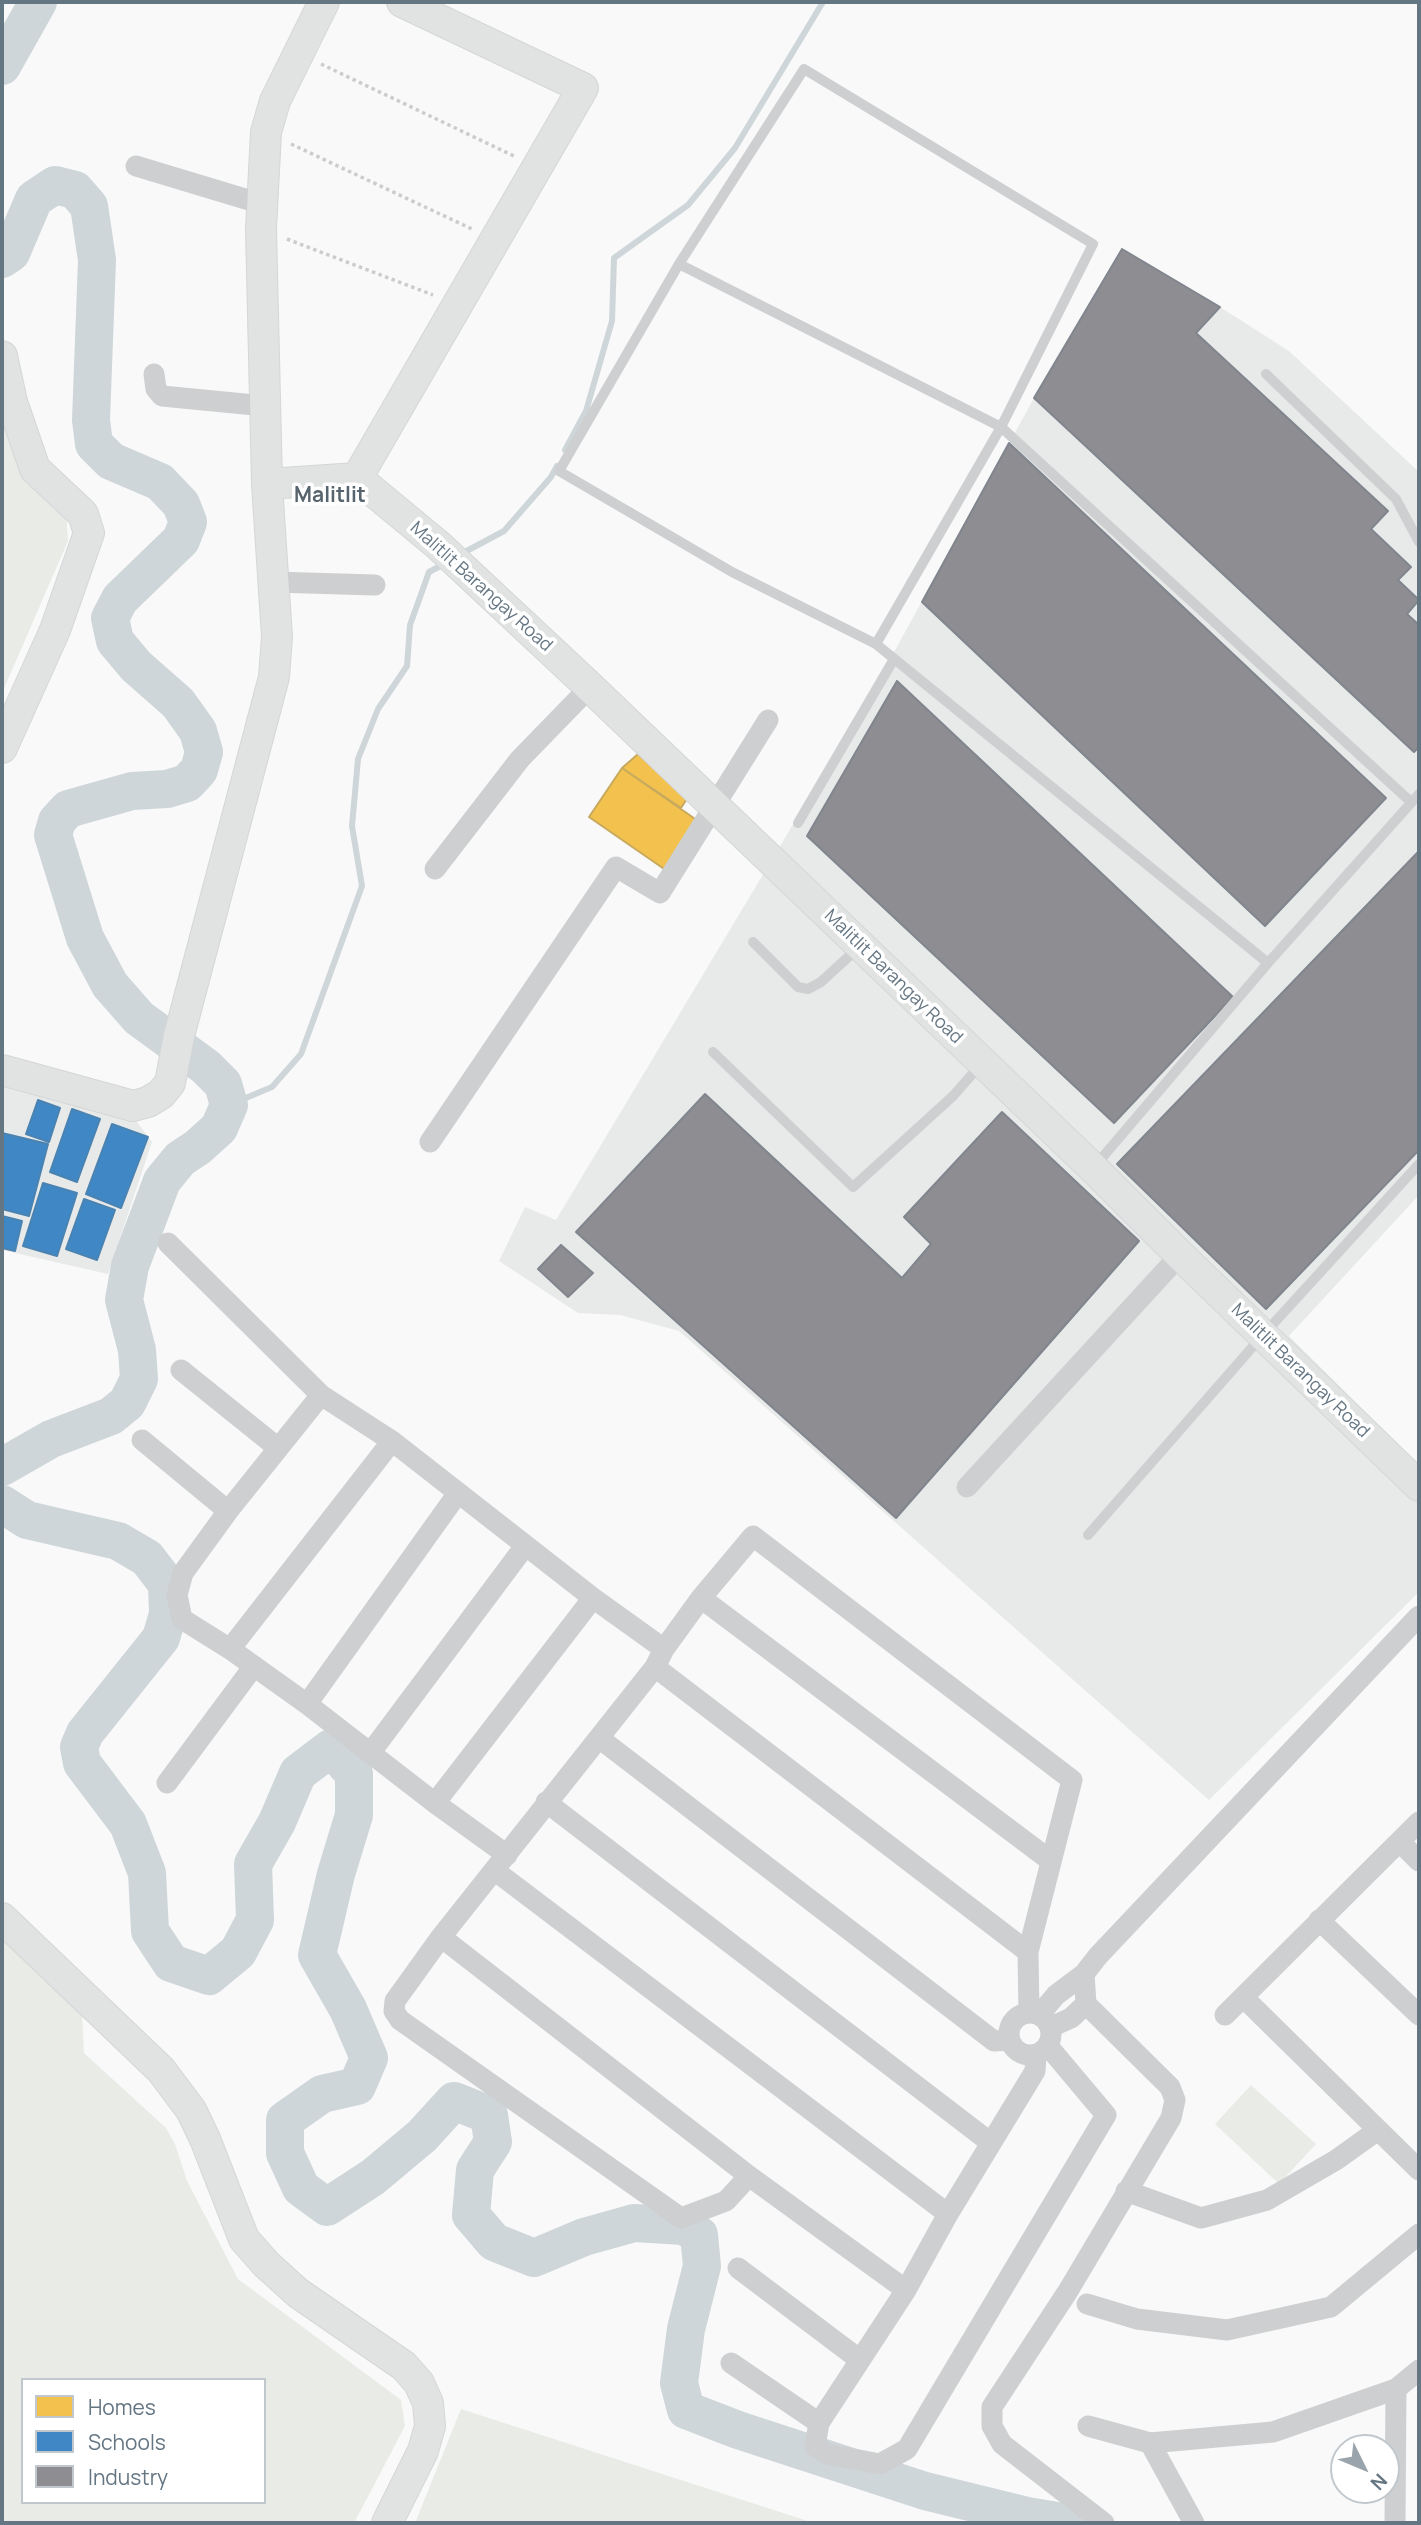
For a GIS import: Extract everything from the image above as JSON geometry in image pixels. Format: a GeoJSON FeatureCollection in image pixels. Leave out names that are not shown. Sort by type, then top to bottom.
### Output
{"type":"FeatureCollection","features":[{"type":"Feature","properties":{"kind":"street"},"geometry":{"type":"LineString","coordinates":[[2,1070],[134,1106],[161,1094],[170,1083],[179,1036],[274,677],[276,637],[267,484],[262,217],[266,132],[275,101],[324,2]]}},
{"type":"Feature","properties":{"kind":"street"},"geometry":{"type":"LineString","coordinates":[[267,484],[357,478],[583,88],[402,2]]}},
{"type":"Feature","properties":{"kind":"street"},"geometry":{"type":"LineString","coordinates":[[136,166],[262,217]]}},
{"type":"Feature","properties":{"kind":"street"},"geometry":{"type":"LineString","coordinates":[[2,356],[12,402],[34,469],[83,514],[89,533],[55,630],[2,748]]}},
{"type":"Feature","properties":{"kind":"street"},"geometry":{"type":"LineString","coordinates":[[154,374],[156,389],[162,396],[265,406]]}},
{"type":"Feature","properties":{"kind":"street","name":"Malitlit Barangay Road"},"geometry":{"type":"LineString","coordinates":[[357,478],[438,545],[590,687],[1093,1168],[1419,1486]]}},
{"type":"Feature","properties":{"kind":"street"},"geometry":{"type":"LineString","coordinates":[[273,582],[375,585]]}},
{"type":"Feature","properties":{"kind":"street"},"geometry":{"type":"LineString","coordinates":[[435,870],[520,759],[590,687]]}},
{"type":"Feature","properties":{"kind":"street"},"geometry":{"type":"LineString","coordinates":[[430,1142],[617,867],[660,893],[768,720]]}},
{"type":"Feature","properties":{"kind":"street"},"geometry":{"type":"LineString","coordinates":[[168,1243],[321,1395],[392,1441],[593,1598],[660,1658],[1028,1952]]}},
{"type":"Feature","properties":{"kind":"street"},"geometry":{"type":"LineString","coordinates":[[967,1487],[1180,1255]]}},
{"type":"Feature","properties":{"kind":"street"},"geometry":{"type":"LineString","coordinates":[[181,1370],[278,1448]]}},
{"type":"Feature","properties":{"kind":"street"},"geometry":{"type":"LineString","coordinates":[[321,1395],[228,1511],[183,1573],[177,1595],[182,1619],[230,1648],[371,1752],[435,1803],[500,1862],[948,2214]]}},
{"type":"Feature","properties":{"kind":"street"},"geometry":{"type":"LineString","coordinates":[[142,1440],[228,1511]]}},
{"type":"Feature","properties":{"kind":"street"},"geometry":{"type":"LineString","coordinates":[[230,1648],[392,1441]]}},
{"type":"Feature","properties":{"kind":"street"},"geometry":{"type":"LineString","coordinates":[[307,1704],[458,1493]]}},
{"type":"Feature","properties":{"kind":"street"},"geometry":{"type":"LineString","coordinates":[[749,2176],[726,2201],[681,2218],[400,2020],[394,2011],[395,2001],[441,1937],[546,1801],[600,1738],[701,1598],[753,1536],[1072,1780],[1028,1952],[1041,2031]]}},
{"type":"Feature","properties":{"kind":"street"},"geometry":{"type":"LineString","coordinates":[[371,1752],[525,1546]]}},
{"type":"Feature","properties":{"kind":"street"},"geometry":{"type":"LineString","coordinates":[[435,1803],[593,1598]]}},
{"type":"Feature","properties":{"kind":"street"},"geometry":{"type":"LineString","coordinates":[[701,1598],[1051,1861]]}},
{"type":"Feature","properties":{"kind":"street"},"geometry":{"type":"LineString","coordinates":[[1086,2004],[1071,2018],[1041,2031],[1020,2053],[1010,2040],[1011,2025],[1021,2014],[1041,2031],[1106,2115],[907,2449],[880,2463],[827,2454],[815,2446],[819,2423],[906,2290],[948,2214],[1035,2071],[1041,2031],[1056,1995],[1084,1974],[1419,1616]]}},
{"type":"Feature","properties":{"kind":"street"},"geometry":{"type":"LineString","coordinates":[[167,1783],[254,1666]]}},
{"type":"Feature","properties":{"kind":"street"},"geometry":{"type":"LineString","coordinates":[[600,1738],[994,2041],[1010,2040]]}},
{"type":"Feature","properties":{"kind":"street"},"geometry":{"type":"LineString","coordinates":[[546,1801],[991,2143]]}},
{"type":"Feature","properties":{"kind":"street"},"geometry":{"type":"LineString","coordinates":[[1225,2015],[1419,1822]]}},
{"type":"Feature","properties":{"kind":"street"},"geometry":{"type":"LineString","coordinates":[[1400,1842],[1419,1861]]}},
{"type":"Feature","properties":{"kind":"street"},"geometry":{"type":"LineString","coordinates":[[2,1918],[161,2070],[191,2110],[244,2239],[266,2264],[298,2293],[404,2366],[419,2383],[428,2403],[430,2426],[423,2451],[387,2523]]}},
{"type":"Feature","properties":{"kind":"street"},"geometry":{"type":"LineString","coordinates":[[1319,1920],[1419,2015]]}},
{"type":"Feature","properties":{"kind":"street"},"geometry":{"type":"LineString","coordinates":[[441,1937],[749,2176],[906,2290]]}},
{"type":"Feature","properties":{"kind":"street"},"geometry":{"type":"LineString","coordinates":[[1084,1974],[1086,2004],[1170,2087],[1175,2100],[1171,2118],[1068,2291],[992,2407],[992,2426],[1002,2444],[1104,2523]]}},
{"type":"Feature","properties":{"kind":"street"},"geometry":{"type":"LineString","coordinates":[[1244,1998],[1419,2170]]}},
{"type":"Feature","properties":{"kind":"street"},"geometry":{"type":"LineString","coordinates":[[1126,2191],[1201,2218],[1267,2200],[1336,2160],[1378,2130]]}},
{"type":"Feature","properties":{"kind":"street"},"geometry":{"type":"LineString","coordinates":[[1087,2304],[1138,2319],[1227,2330],[1331,2307],[1419,2234]]}},
{"type":"Feature","properties":{"kind":"street"},"geometry":{"type":"LineString","coordinates":[[738,2268],[860,2360]]}},
{"type":"Feature","properties":{"kind":"street"},"geometry":{"type":"LineString","coordinates":[[731,2363],[819,2423]]}},
{"type":"Feature","properties":{"kind":"street"},"geometry":{"type":"LineString","coordinates":[[1088,2426],[1150,2443],[1273,2432],[1396,2389],[1419,2370]]}},
{"type":"Feature","properties":{"kind":"street"},"geometry":{"type":"LineString","coordinates":[[1395,2523],[1396,2389]]}},
{"type":"Feature","properties":{"kind":"street"},"geometry":{"type":"LineString","coordinates":[[1150,2443],[1194,2523]]}},
{"type":"Feature","properties":{"kind":"lane"},"geometry":{"type":"LineString","coordinates":[[876,643],[1001,427],[1093,244],[804,69],[679,264],[559,471],[732,572],[876,643],[1268,963]]}},
{"type":"Feature","properties":{"kind":"lane"},"geometry":{"type":"LineString","coordinates":[[679,264],[1001,427],[1415,798],[1268,963],[1093,1168]]}},
{"type":"Feature","properties":{"kind":"lane"},"geometry":{"type":"LineString","coordinates":[[1266,374],[1396,499],[1419,542]]}},
{"type":"Feature","properties":{"kind":"lane"},"geometry":{"type":"LineString","coordinates":[[798,823],[894,659]]}},
{"type":"Feature","properties":{"kind":"lane"},"geometry":{"type":"LineString","coordinates":[[753,942],[798,986],[808,989],[821,982],[860,946]]}},
{"type":"Feature","properties":{"kind":"lane"},"geometry":{"type":"LineString","coordinates":[[713,1052],[853,1187],[953,1096],[982,1063]]}},
{"type":"Feature","properties":{"kind":"lane"},"geometry":{"type":"LineString","coordinates":[[1088,1535],[1263,1335],[1419,1164]]}},
{"type":"Feature","properties":{"kind":"path"},"geometry":{"type":"LineString","coordinates":[[299,53],[537,167]]}},
{"type":"Feature","properties":{"kind":"path"},"geometry":{"type":"LineString","coordinates":[[266,132],[495,239]]}},
{"type":"Feature","properties":{"kind":"path"},"geometry":{"type":"LineString","coordinates":[[262,217],[458,304]]}},
{"type":"Feature","properties":{"kind":"shaded area"},"geometry":{"type":"Polygon","coordinates":[[[1122,249],[1289,351],[1419,472],[1419,1195],[1289,1336],[1419,1465],[1419,1592],[1209,1800],[679,1331],[620,1315],[578,1313],[499,1261],[525,1207],[556,1220],[867,701],[1034,398],[1122,249]]]}},
{"type":"Feature","properties":{"kind":"shaded area"},"geometry":{"type":"Polygon","coordinates":[[[2,411],[66,512],[68,541],[2,693],[2,411]]]}},
{"type":"Feature","properties":{"kind":"shaded area"},"geometry":{"type":"Polygon","coordinates":[[[2,1074],[131,1114],[152,1142],[108,1274],[2,1250],[2,1074]]]}},
{"type":"Feature","properties":{"kind":"shaded area"},"geometry":{"type":"Polygon","coordinates":[[[2,1934],[82,2014],[84,2053],[166,2128],[175,2144],[187,2181],[238,2279],[401,2400],[405,2426],[354,2523],[2,2523],[2,1934]]]}},
{"type":"Feature","properties":{"kind":"shaded area"},"geometry":{"type":"Polygon","coordinates":[[[1251,2085],[1316,2144],[1279,2184],[1215,2124],[1251,2085]]]}},
{"type":"Feature","properties":{"kind":"shaded area"},"geometry":{"type":"Polygon","coordinates":[[[461,2409],[814,2523],[415,2523],[461,2409]]]}},
{"type":"Feature","properties":{"kind":"building: Homes"},"geometry":{"type":"Polygon","coordinates":[[[638,754],[688,797],[681,808],[622,768],[638,754]]]}},
{"type":"Feature","properties":{"kind":"building: Homes"},"geometry":{"type":"Polygon","coordinates":[[[622,768],[701,823],[667,871],[589,817],[622,768]]]}},
{"type":"Feature","properties":{"kind":"building: Schools"},"geometry":{"type":"Polygon","coordinates":[[[38,1100],[60,1108],[49,1142],[26,1134],[38,1100]]]}},
{"type":"Feature","properties":{"kind":"building: Schools"},"geometry":{"type":"Polygon","coordinates":[[[72,1109],[100,1119],[77,1182],[50,1172],[72,1109]]]}},
{"type":"Feature","properties":{"kind":"building: Schools"},"geometry":{"type":"Polygon","coordinates":[[[112,1124],[148,1137],[121,1208],[86,1194],[112,1124]]]}},
{"type":"Feature","properties":{"kind":"building: Schools"},"geometry":{"type":"Polygon","coordinates":[[[2,1133],[48,1144],[29,1216],[2,1209],[2,1133]]]}},
{"type":"Feature","properties":{"kind":"building: Schools"},"geometry":{"type":"Polygon","coordinates":[[[43,1183],[77,1193],[57,1256],[23,1246],[43,1183]]]}},
{"type":"Feature","properties":{"kind":"building: Schools"},"geometry":{"type":"Polygon","coordinates":[[[84,1199],[115,1210],[97,1260],[66,1249],[84,1199]]]}},
{"type":"Feature","properties":{"kind":"building: Schools"},"geometry":{"type":"Polygon","coordinates":[[[2,1216],[22,1221],[15,1251],[2,1248],[2,1216]]]}},
{"type":"Feature","properties":{"kind":"building: Industry"},"geometry":{"type":"Polygon","coordinates":[[[1122,249],[1220,307],[1196,333],[1388,511],[1371,529],[1411,567],[1398,580],[1419,600],[1407,614],[1419,625],[1419,747],[1414,752],[1034,398],[1122,249]]]}},
{"type":"Feature","properties":{"kind":"building: Industry"},"geometry":{"type":"Polygon","coordinates":[[[1009,443],[1386,798],[1265,926],[922,602],[1009,443]]]}},
{"type":"Feature","properties":{"kind":"building: Industry"},"geometry":{"type":"Polygon","coordinates":[[[897,681],[1233,997],[1114,1123],[807,836],[897,681]]]}},
{"type":"Feature","properties":{"kind":"building: Industry"},"geometry":{"type":"Polygon","coordinates":[[[1419,851],[1419,1150],[1266,1309],[1117,1164],[1419,851]]]}},
{"type":"Feature","properties":{"kind":"building: Industry"},"geometry":{"type":"Polygon","coordinates":[[[705,1094],[902,1278],[931,1244],[904,1217],[1002,1112],[1139,1241],[896,1518],[576,1232],[705,1094]]]}},
{"type":"Feature","properties":{"kind":"building: Industry"},"geometry":{"type":"Polygon","coordinates":[[[561,1245],[593,1273],[568,1297],[538,1269],[561,1245]]]}},
{"type":"Feature","properties":{"kind":"waterway"},"geometry":{"type":"LineString","coordinates":[[2,66],[38,2]]}},
{"type":"Feature","properties":{"kind":"waterway"},"geometry":{"type":"LineString","coordinates":[[565,450],[586,411],[612,321],[614,258],[688,205],[735,148],[823,2]]}},
{"type":"Feature","properties":{"kind":"waterway"},"geometry":{"type":"LineString","coordinates":[[2,259],[11,253],[34,199],[55,185],[75,190],[89,206],[97,260],[91,420],[94,444],[111,461],[160,482],[181,504],[188,522],[181,540],[120,599],[110,618],[115,641],[136,666],[178,703],[198,731],[204,752],[199,770],[187,783],[167,789],[132,791],[68,809],[57,821],[53,835],[85,938],[110,985],[139,1018],[206,1067],[223,1084],[229,1105],[219,1128],[180,1159],[162,1181],[130,1266],[124,1300],[137,1350],[139,1379],[127,1403],[111,1416],[51,1439],[2,1467]]}},
{"type":"Feature","properties":{"kind":"waterway"},"geometry":{"type":"LineString","coordinates":[[461,554],[504,531],[551,477],[557,466]]}},
{"type":"Feature","properties":{"kind":"waterway"},"geometry":{"type":"LineString","coordinates":[[229,1105],[272,1087],[301,1054],[362,886],[352,826],[358,759],[378,709],[407,666],[410,625],[429,572],[446,563]]}},
{"type":"Feature","properties":{"kind":"waterway"},"geometry":{"type":"LineString","coordinates":[[2,1504],[27,1520],[118,1541],[147,1558],[167,1584],[168,1614],[161,1638],[85,1733],[79,1747],[82,1763],[128,1824],[147,1873],[150,1931],[171,1963],[209,1976],[238,1952],[255,1920],[253,1864],[277,1822],[298,1773],[331,1748],[354,1774],[354,1815],[336,1874],[317,1955],[348,2009],[369,2058],[357,2086],[322,2094],[285,2120],[285,2153],[301,2188],[327,2207],[373,2177],[422,2136],[454,2101],[489,2115],[493,2142],[475,2170],[471,2215],[494,2242],[534,2258],[584,2237],[634,2223],[684,2226],[699,2235],[702,2266],[686,2329],[679,2383],[686,2410],[738,2430],[925,2491],[1027,2516],[1069,2523]]}},
{"type":"Feature","properties":{"kind":"district","name":"Malitlit"},"geometry":{"type":"Point","coordinates":[330,496]}}]}
